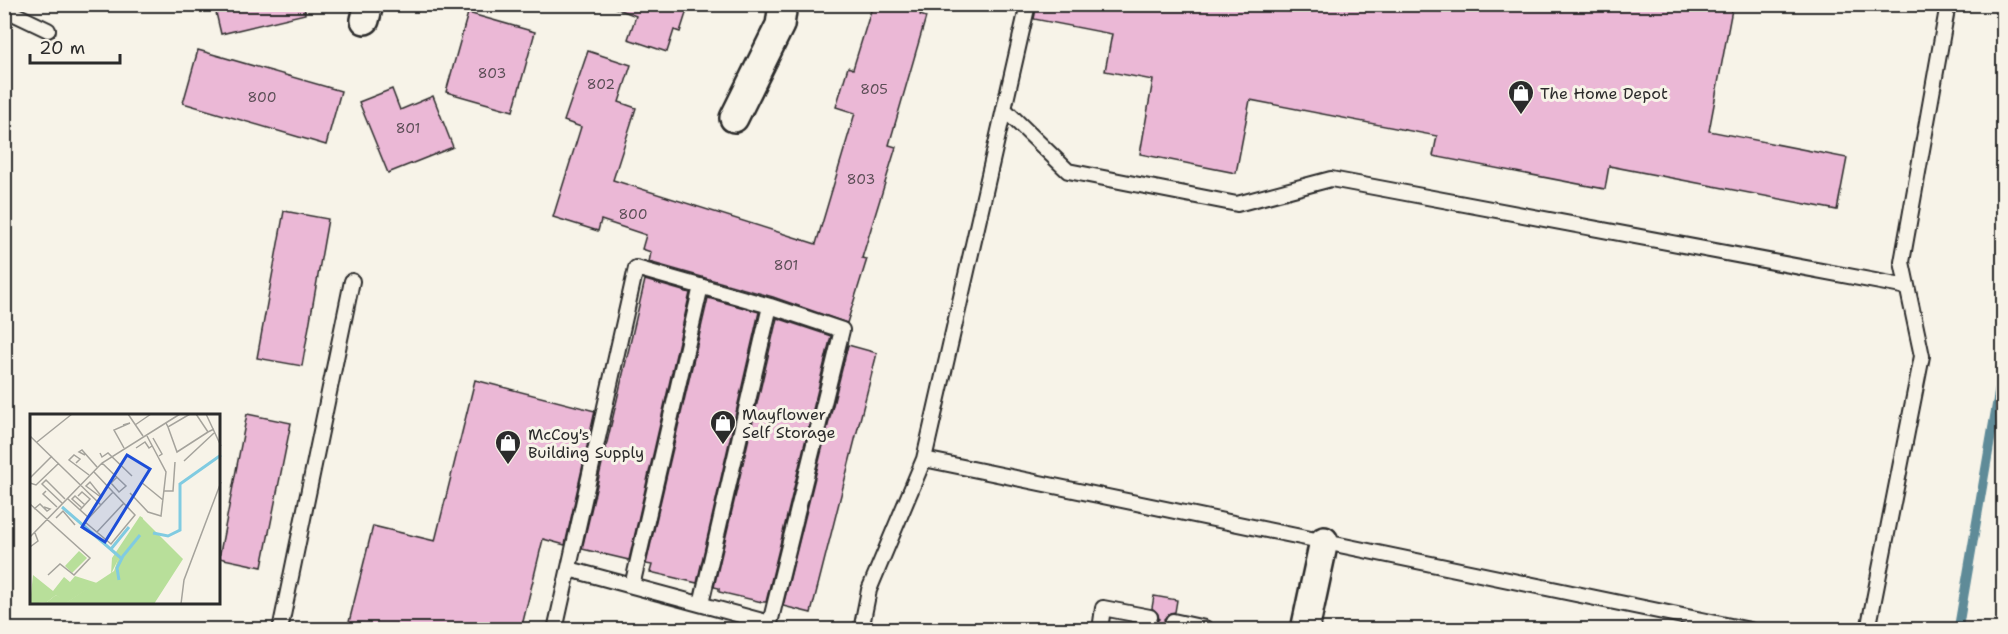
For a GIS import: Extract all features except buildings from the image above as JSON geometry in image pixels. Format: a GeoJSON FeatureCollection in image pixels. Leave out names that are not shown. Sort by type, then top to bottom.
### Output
{"type":"FeatureCollection","features":[{"type":"Feature","properties":{"kind":"street"},"geometry":{"type":"LineString","coordinates":[[734,118],[780,25],[783,4]]}},
{"type":"Feature","properties":{"kind":"street"},"geometry":{"type":"LineString","coordinates":[[1305,630],[1324,541]]}},
{"type":"Feature","properties":{"kind":"lane"},"geometry":{"type":"LineString","coordinates":[[861,630],[869,590],[924,459],[1028,4]]}},
{"type":"Feature","properties":{"kind":"lane"},"geometry":{"type":"LineString","coordinates":[[1868,630],[1922,356],[1902,262],[1948,4]]}},
{"type":"Feature","properties":{"kind":"lane"},"geometry":{"type":"LineString","coordinates":[[4,9],[48,30]]}},
{"type":"Feature","properties":{"kind":"lane"},"geometry":{"type":"LineString","coordinates":[[1004,109],[1068,171],[1237,204],[1331,179],[1907,287]]}},
{"type":"Feature","properties":{"kind":"lane"},"geometry":{"type":"LineString","coordinates":[[555,630],[568,569],[636,268],[770,306],[842,330],[770,622],[568,569]]}},
{"type":"Feature","properties":{"kind":"lane"},"geometry":{"type":"LineString","coordinates":[[280,630],[352,281]]}},
{"type":"Feature","properties":{"kind":"lane"},"geometry":{"type":"LineString","coordinates":[[632,586],[701,286]]}},
{"type":"Feature","properties":{"kind":"lane"},"geometry":{"type":"LineString","coordinates":[[701,604],[770,306]]}},
{"type":"Feature","properties":{"kind":"lane"},"geometry":{"type":"LineString","coordinates":[[924,459],[1742,629]]}},
{"type":"Feature","properties":{"kind":"lane"},"geometry":{"type":"LineString","coordinates":[[1100,630],[1103,608],[1150,617]]}},
{"type":"Feature","properties":{"kind":"lane"},"geometry":{"type":"LineString","coordinates":[[1173,621],[1205,627],[1206,630]]}},
{"type":"Feature","properties":{"kind":"waterway"},"geometry":{"type":"LineString","coordinates":[[1958,630],[2004,361]]}},
{"type":"Feature","properties":{"kind":"place","name":"The Home Depot"},"geometry":{"type":"Point","coordinates":[1521,116]}},
{"type":"Feature","properties":{"kind":"place","name":"Mayflower Self Storage"},"geometry":{"type":"Point","coordinates":[723,446]}},
{"type":"Feature","properties":{"kind":"place","name":"McCoy's Building Supply"},"geometry":{"type":"Point","coordinates":[508,466]}}]}
